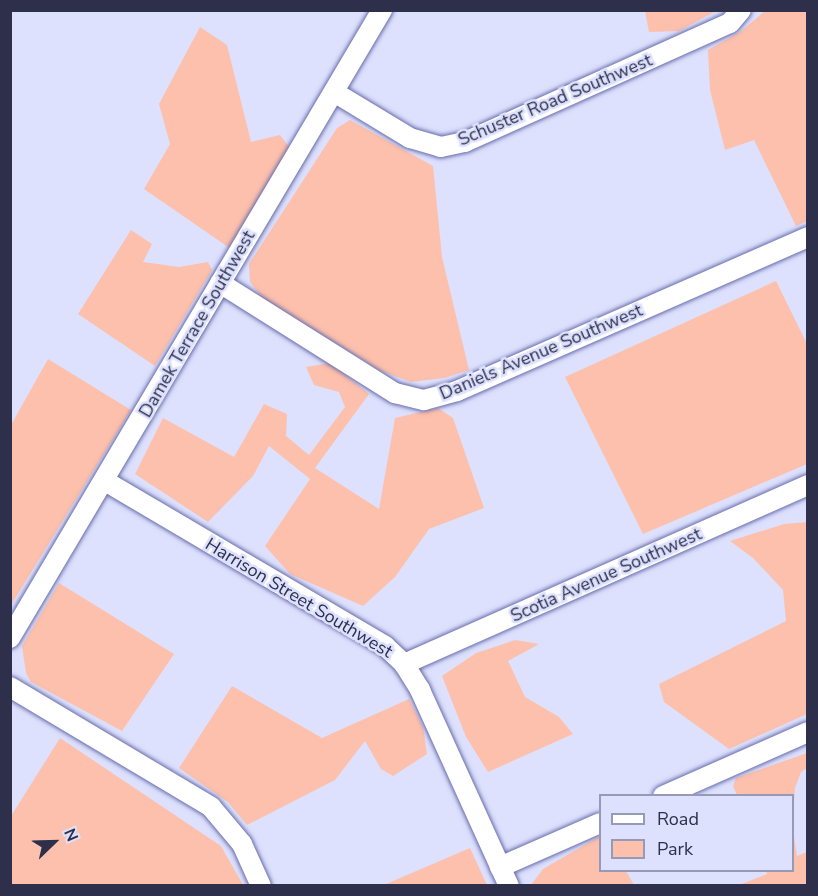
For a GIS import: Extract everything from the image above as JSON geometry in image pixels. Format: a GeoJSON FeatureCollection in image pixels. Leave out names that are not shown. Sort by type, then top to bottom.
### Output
{"type":"FeatureCollection","features":[{"type":"Feature","properties":{"kind":"street","name":"Damek Terrace Southwest"},"geometry":{"type":"LineString","coordinates":[[10,638],[382,10]]}},
{"type":"Feature","properties":{"kind":"street","name":"Schuster Road Southwest"},"geometry":{"type":"LineString","coordinates":[[334,92],[410,138],[441,147],[465,142],[730,23],[741,10]]}},
{"type":"Feature","properties":{"kind":"street","name":"Daniels Avenue Southwest"},"geometry":{"type":"LineString","coordinates":[[220,283],[395,393],[424,400],[457,391],[807,237]]}},
{"type":"Feature","properties":{"kind":"street","name":"Harrison Street Southwest"},"geometry":{"type":"LineString","coordinates":[[105,481],[385,646],[404,664],[420,690],[509,885]]}},
{"type":"Feature","properties":{"kind":"street","name":"Scotia Avenue Southwest"},"geometry":{"type":"LineString","coordinates":[[404,664],[807,485]]}},
{"type":"Feature","properties":{"kind":"street"},"geometry":{"type":"LineString","coordinates":[[10,687],[211,807],[242,844],[261,885]]}},
{"type":"Feature","properties":{"kind":"street"},"geometry":{"type":"LineString","coordinates":[[665,794],[807,732]]}},
{"type":"Feature","properties":{"kind":"street"},"geometry":{"type":"LineString","coordinates":[[501,867],[599,823]]}},
{"type":"Feature","properties":{"kind":"green space"},"geometry":{"type":"Polygon","coordinates":[[[645,10],[716,11],[679,31],[649,32],[645,10]]]}},
{"type":"Feature","properties":{"kind":"green space"},"geometry":{"type":"Polygon","coordinates":[[[765,11],[807,11],[807,221],[796,226],[754,140],[725,150],[710,90],[708,50],[740,32],[765,11]]]}},
{"type":"Feature","properties":{"kind":"green space"},"geometry":{"type":"Polygon","coordinates":[[[200,27],[227,45],[251,142],[280,135],[289,147],[231,249],[144,189],[170,144],[159,104],[200,27]]]}},
{"type":"Feature","properties":{"kind":"green space"},"geometry":{"type":"Polygon","coordinates":[[[350,120],[433,166],[442,257],[469,370],[444,378],[411,382],[381,371],[263,299],[250,282],[249,264],[337,128],[350,120]]]}},
{"type":"Feature","properties":{"kind":"green space"},"geometry":{"type":"Polygon","coordinates":[[[131,230],[152,244],[143,262],[179,267],[208,262],[212,270],[155,366],[78,314],[131,230]]]}},
{"type":"Feature","properties":{"kind":"green space"},"geometry":{"type":"Polygon","coordinates":[[[776,281],[807,344],[807,464],[643,534],[565,377],[776,281]]]}},
{"type":"Feature","properties":{"kind":"green space"},"geometry":{"type":"Polygon","coordinates":[[[48,359],[131,410],[11,605],[11,425],[48,359]]]}},
{"type":"Feature","properties":{"kind":"green space"},"geometry":{"type":"Polygon","coordinates":[[[330,363],[369,394],[315,468],[379,509],[395,418],[438,408],[453,418],[484,508],[429,529],[395,577],[363,606],[290,574],[265,546],[310,479],[269,446],[253,476],[208,522],[135,474],[163,418],[234,457],[264,404],[287,414],[286,436],[309,455],[345,407],[339,392],[314,385],[306,367],[330,363]]]}},
{"type":"Feature","properties":{"kind":"green space"},"geometry":{"type":"Polygon","coordinates":[[[807,522],[807,714],[729,749],[664,702],[659,684],[786,621],[783,590],[753,558],[730,541],[784,524],[807,522]]]}},
{"type":"Feature","properties":{"kind":"green space"},"geometry":{"type":"Polygon","coordinates":[[[59,583],[174,654],[122,731],[31,682],[26,673],[22,646],[59,583]]]}},
{"type":"Feature","properties":{"kind":"green space"},"geometry":{"type":"Polygon","coordinates":[[[515,640],[539,644],[508,661],[525,697],[559,717],[573,734],[488,772],[466,737],[442,676],[476,653],[515,640]]]}},
{"type":"Feature","properties":{"kind":"green space"},"geometry":{"type":"Polygon","coordinates":[[[232,686],[322,738],[409,699],[423,727],[427,754],[393,776],[381,769],[365,741],[335,780],[247,825],[228,802],[179,768],[232,686]]]}},
{"type":"Feature","properties":{"kind":"green space"},"geometry":{"type":"Polygon","coordinates":[[[60,738],[221,846],[243,885],[11,885],[11,816],[60,738]]]}},
{"type":"Feature","properties":{"kind":"green space"},"geometry":{"type":"Polygon","coordinates":[[[807,753],[807,768],[801,772],[795,788],[794,803],[794,794],[737,794],[733,786],[736,778],[807,753]]]}},
{"type":"Feature","properties":{"kind":"green space"},"geometry":{"type":"Polygon","coordinates":[[[794,836],[797,856],[807,852],[807,885],[739,885],[767,874],[766,872],[794,872],[794,836]]]}},
{"type":"Feature","properties":{"kind":"green space"},"geometry":{"type":"Polygon","coordinates":[[[599,837],[599,872],[627,872],[634,885],[531,885],[543,869],[599,837]]]}},
{"type":"Feature","properties":{"kind":"green space"},"geometry":{"type":"Polygon","coordinates":[[[470,848],[487,885],[386,884],[470,848]]]}}]}
